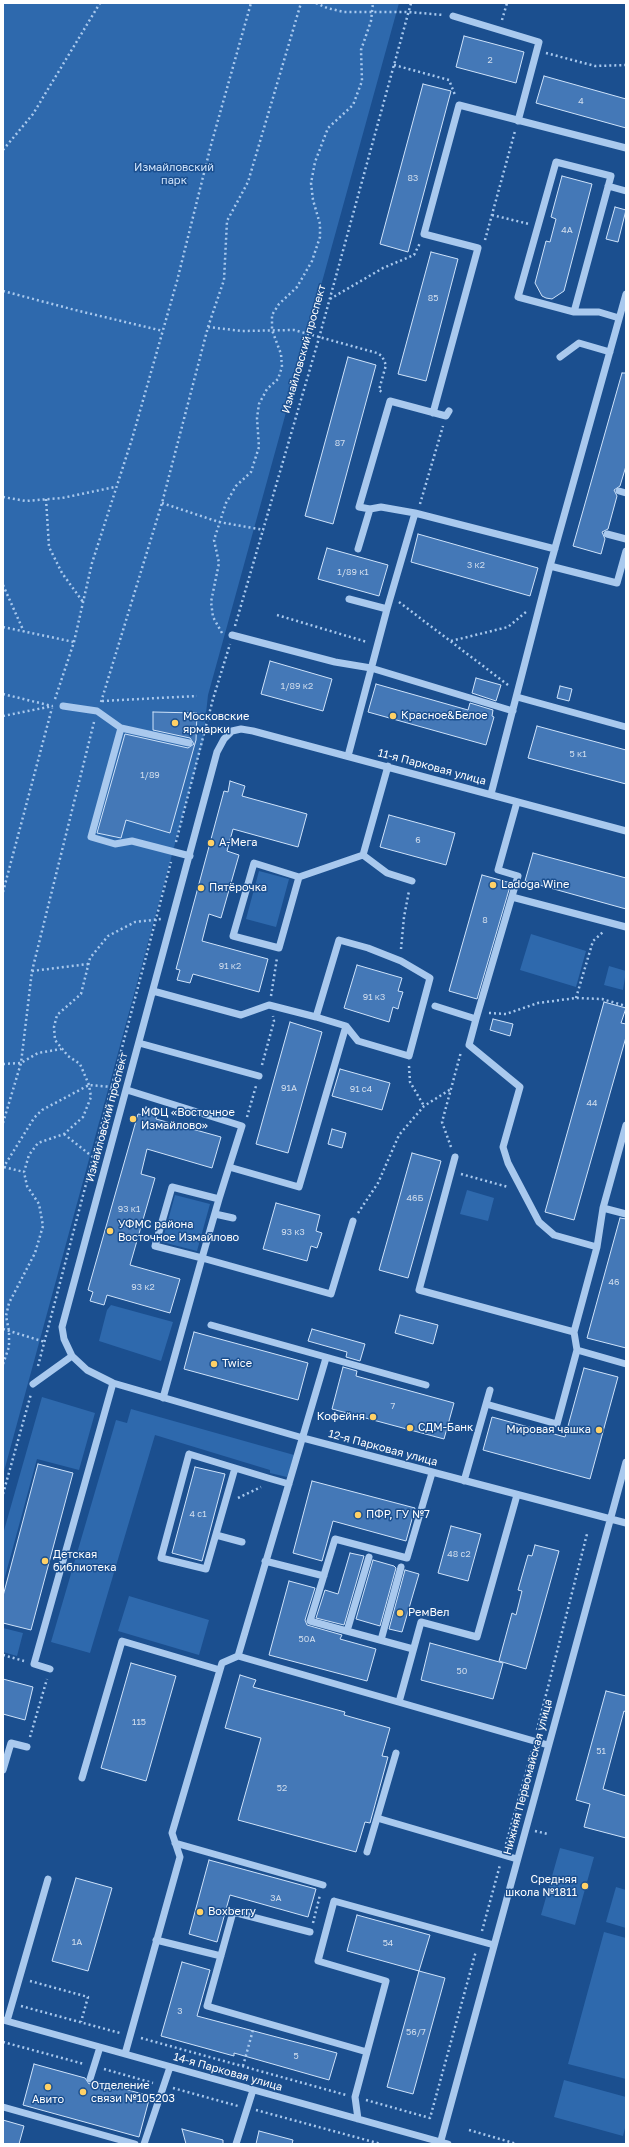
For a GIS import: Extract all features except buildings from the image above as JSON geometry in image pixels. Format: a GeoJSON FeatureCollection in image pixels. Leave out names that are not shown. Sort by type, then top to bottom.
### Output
{"type":"FeatureCollection","features":[{"type":"Feature","properties":{"kind":"street"},"geometry":{"type":"LineString","coordinates":[[453,16],[539,42],[518,121]]}},
{"type":"Feature","properties":{"kind":"street"},"geometry":{"type":"LineString","coordinates":[[433,413],[478,248],[424,234],[459,105],[626,148]]}},
{"type":"Feature","properties":{"kind":"street"},"geometry":{"type":"LineString","coordinates":[[574,312],[610,176],[556,162],[518,297],[574,312],[600,312],[619,318]]}},
{"type":"Feature","properties":{"kind":"street"},"geometry":{"type":"LineString","coordinates":[[608,186],[626,191]]}},
{"type":"Feature","properties":{"kind":"street"},"geometry":{"type":"LineString","coordinates":[[491,794],[514,711],[554,549],[626,294]]}},
{"type":"Feature","properties":{"kind":"street"},"geometry":{"type":"LineString","coordinates":[[560,357],[579,343],[610,352]]}},
{"type":"Feature","properties":{"kind":"street"},"geometry":{"type":"LineString","coordinates":[[447,413],[433,413],[390,401],[359,506],[370,509],[381,508],[415,513],[554,549]]}},
{"type":"Feature","properties":{"kind":"street"},"geometry":{"type":"LineString","coordinates":[[358,550],[370,509]]}},
{"type":"Feature","properties":{"kind":"street"},"geometry":{"type":"LineString","coordinates":[[348,756],[386,609],[415,513]]}},
{"type":"Feature","properties":{"kind":"street"},"geometry":{"type":"LineString","coordinates":[[607,534],[626,540]]}},
{"type":"Feature","properties":{"kind":"street"},"geometry":{"type":"LineString","coordinates":[[550,566],[617,583],[626,550]]}},
{"type":"Feature","properties":{"kind":"street"},"geometry":{"type":"LineString","coordinates":[[349,599],[386,609]]}},
{"type":"Feature","properties":{"kind":"street"},"geometry":{"type":"LineString","coordinates":[[232,636],[335,662],[371,668],[514,711]]}},
{"type":"Feature","properties":{"kind":"street"},"geometry":{"type":"LineString","coordinates":[[518,694],[626,727]]}},
{"type":"Feature","properties":{"kind":"street"},"geometry":{"type":"LineString","coordinates":[[64,706],[97,711],[121,728],[189,742]]}},
{"type":"Feature","properties":{"kind":"street"},"geometry":{"type":"LineString","coordinates":[[121,728],[91,837],[115,844],[132,841],[190,856]]}},
{"type":"Feature","properties":{"kind":"street","name":"11-я Парковая улица"},"geometry":{"type":"LineString","coordinates":[[232,731],[241,729],[253,731],[626,831]]}},
{"type":"Feature","properties":{"kind":"street","name":"Измайловский проспект"},"geometry":{"type":"LineString","coordinates":[[72,1356],[64,1339],[62,1327],[65,1311],[127,1090],[217,752],[224,739],[232,731]]}},
{"type":"Feature","properties":{"kind":"street"},"geometry":{"type":"LineString","coordinates":[[363,855],[388,766]]}},
{"type":"Feature","properties":{"kind":"street"},"geometry":{"type":"LineString","coordinates":[[517,802],[498,870],[518,876],[469,1045],[520,1087],[503,1147],[508,1163],[539,1222],[554,1235],[597,1247]]}},
{"type":"Feature","properties":{"kind":"street"},"geometry":{"type":"LineString","coordinates":[[299,877],[279,948],[233,936],[254,863],[299,877],[363,855]]}},
{"type":"Feature","properties":{"kind":"street"},"geometry":{"type":"LineString","coordinates":[[363,855],[388,874],[412,881]]}},
{"type":"Feature","properties":{"kind":"street"},"geometry":{"type":"LineString","coordinates":[[512,898],[626,927]]}},
{"type":"Feature","properties":{"kind":"street"},"geometry":{"type":"LineString","coordinates":[[153,991],[241,1015],[269,1005],[316,1016],[346,1026],[358,1041],[409,1056],[430,978],[401,961],[368,948],[339,940],[316,1016]]}},
{"type":"Feature","properties":{"kind":"street"},"geometry":{"type":"LineString","coordinates":[[435,1006],[477,1016]]}},
{"type":"Feature","properties":{"kind":"street"},"geometry":{"type":"LineString","coordinates":[[229,1167],[299,1187],[346,1026]]}},
{"type":"Feature","properties":{"kind":"street"},"geometry":{"type":"LineString","coordinates":[[139,1044],[259,1076]]}},
{"type":"Feature","properties":{"kind":"street"},"geometry":{"type":"LineString","coordinates":[[127,1090],[242,1126],[219,1199],[163,1398]]}},
{"type":"Feature","properties":{"kind":"street"},"geometry":{"type":"LineString","coordinates":[[486,1404],[557,1424],[577,1350],[574,1332],[597,1247],[603,1208],[626,1125]]}},
{"type":"Feature","properties":{"kind":"street"},"geometry":{"type":"LineString","coordinates":[[455,1157],[420,1290],[574,1332]]}},
{"type":"Feature","properties":{"kind":"street"},"geometry":{"type":"LineString","coordinates":[[219,1199],[172,1187],[155,1246],[331,1294],[353,1221]]}},
{"type":"Feature","properties":{"kind":"street"},"geometry":{"type":"LineString","coordinates":[[603,1208],[626,1214]]}},
{"type":"Feature","properties":{"kind":"street"},"geometry":{"type":"LineString","coordinates":[[215,1214],[233,1218]]}},
{"type":"Feature","properties":{"kind":"street"},"geometry":{"type":"LineString","coordinates":[[211,1325],[426,1385]]}},
{"type":"Feature","properties":{"kind":"street"},"geometry":{"type":"LineString","coordinates":[[577,1350],[626,1364]]}},
{"type":"Feature","properties":{"kind":"street"},"geometry":{"type":"LineString","coordinates":[[33,1384],[72,1356]]}},
{"type":"Feature","properties":{"kind":"street","name":"12-я Парковая улица"},"geometry":{"type":"LineString","coordinates":[[72,1356],[88,1370],[113,1382],[163,1398],[432,1473],[626,1523]]}},
{"type":"Feature","properties":{"kind":"street"},"geometry":{"type":"LineString","coordinates":[[238,1656],[326,1358]]}},
{"type":"Feature","properties":{"kind":"street"},"geometry":{"type":"LineString","coordinates":[[50,1669],[34,1664],[113,1382]]}},
{"type":"Feature","properties":{"kind":"street"},"geometry":{"type":"LineString","coordinates":[[464,1481],[490,1390]]}},
{"type":"Feature","properties":{"kind":"street"},"geometry":{"type":"LineString","coordinates":[[235,1468],[206,1569],[161,1558],[189,1454],[289,1484]]}},
{"type":"Feature","properties":{"kind":"street","name":"Нижняя Первомайская улица"},"geometry":{"type":"LineString","coordinates":[[443,2143],[517,1859],[626,1462]]}},
{"type":"Feature","properties":{"kind":"street"},"geometry":{"type":"LineString","coordinates":[[413,1649],[310,1620],[335,1539],[407,1558],[432,1473]]}},
{"type":"Feature","properties":{"kind":"street"},"geometry":{"type":"LineString","coordinates":[[399,1702],[421,1622],[477,1637],[517,1495]]}},
{"type":"Feature","properties":{"kind":"street"},"geometry":{"type":"LineString","coordinates":[[216,1535],[242,1542]]}},
{"type":"Feature","properties":{"kind":"street"},"geometry":{"type":"LineString","coordinates":[[347,1631],[369,1557]]}},
{"type":"Feature","properties":{"kind":"street"},"geometry":{"type":"LineString","coordinates":[[265,1561],[324,1576]]}},
{"type":"Feature","properties":{"kind":"street"},"geometry":{"type":"LineString","coordinates":[[381,1640],[401,1567]]}},
{"type":"Feature","properties":{"kind":"street"},"geometry":{"type":"LineString","coordinates":[[82,1778],[122,1641],[220,1670]]}},
{"type":"Feature","properties":{"kind":"street"},"geometry":{"type":"LineString","coordinates":[[125,2054],[180,1857],[172,1834],[222,1663],[238,1656],[548,1745]]}},
{"type":"Feature","properties":{"kind":"street"},"geometry":{"type":"LineString","coordinates":[[3,1770],[11,1743],[27,1747]]}},
{"type":"Feature","properties":{"kind":"street"},"geometry":{"type":"LineString","coordinates":[[367,1852],[396,1753]]}},
{"type":"Feature","properties":{"kind":"street"},"geometry":{"type":"LineString","coordinates":[[377,1818],[517,1859]]}},
{"type":"Feature","properties":{"kind":"street"},"geometry":{"type":"LineString","coordinates":[[175,1843],[323,1885]]}},
{"type":"Feature","properties":{"kind":"street"},"geometry":{"type":"LineString","coordinates":[[5,2021],[12,2004],[48,1879]]}},
{"type":"Feature","properties":{"kind":"street"},"geometry":{"type":"LineString","coordinates":[[358,2119],[355,2097],[386,1981],[318,1961],[334,1901],[494,1945]]}},
{"type":"Feature","properties":{"kind":"street"},"geometry":{"type":"LineString","coordinates":[[310,1932],[233,1912],[207,2006],[367,2052]]}},
{"type":"Feature","properties":{"kind":"street"},"geometry":{"type":"LineString","coordinates":[[156,1940],[221,1956]]}},
{"type":"Feature","properties":{"kind":"street","name":"14-я Парковая улица"},"geometry":{"type":"LineString","coordinates":[[5,2021],[443,2143]]}},
{"type":"Feature","properties":{"kind":"street"},"geometry":{"type":"LineString","coordinates":[[90,2079],[100,2047]]}},
{"type":"Feature","properties":{"kind":"street"},"geometry":{"type":"LineString","coordinates":[[144,2144],[165,2086],[170,2067]]}},
{"type":"Feature","properties":{"kind":"street"},"geometry":{"type":"LineString","coordinates":[[236,2144],[253,2090]]}},
{"type":"Feature","properties":{"kind":"street"},"geometry":{"type":"LineString","coordinates":[[3,2107],[135,2144]]}},
{"type":"Feature","properties":{"kind":"path"},"geometry":{"type":"LineString","coordinates":[[3,150],[33,114],[100,3]]}},
{"type":"Feature","properties":{"kind":"path"},"geometry":{"type":"LineString","coordinates":[[3,892],[52,706],[74,642],[92,563],[115,487],[132,439],[163,331],[211,145],[250,3]]}},
{"type":"Feature","properties":{"kind":"path"},"geometry":{"type":"LineString","coordinates":[[3,1123],[21,1063],[32,971],[97,711],[162,503],[208,327],[224,280],[227,259],[227,221],[248,182],[302,3]]}},
{"type":"Feature","properties":{"kind":"path"},"geometry":{"type":"LineString","coordinates":[[316,3],[327,8],[344,12],[408,12],[453,16]]}},
{"type":"Feature","properties":{"kind":"path"},"geometry":{"type":"LineString","coordinates":[[232,636],[220,632],[213,617],[211,602],[219,563],[214,540],[226,503],[233,492],[251,472],[259,447],[257,418],[259,404],[267,389],[278,379],[282,367],[281,354],[272,330],[272,314],[279,304],[297,287],[312,261],[320,237],[320,224],[313,200],[311,183],[315,162],[328,128],[353,105],[362,81],[361,50],[370,21],[373,3]]}},
{"type":"Feature","properties":{"kind":"path","name":"Измайловский проспект"},"geometry":{"type":"LineString","coordinates":[[33,1384],[113,1087],[213,699],[264,530],[319,338],[411,3]]}},
{"type":"Feature","properties":{"kind":"path"},"geometry":{"type":"LineString","coordinates":[[502,20],[507,3]]}},
{"type":"Feature","properties":{"kind":"path"},"geometry":{"type":"LineString","coordinates":[[537,51],[595,66],[626,65]]}},
{"type":"Feature","properties":{"kind":"path"},"geometry":{"type":"LineString","coordinates":[[394,65],[449,80],[459,105]]}},
{"type":"Feature","properties":{"kind":"path"},"geometry":{"type":"LineString","coordinates":[[478,248],[484,243],[515,132]]}},
{"type":"Feature","properties":{"kind":"path"},"geometry":{"type":"LineString","coordinates":[[492,215],[537,226]]}},
{"type":"Feature","properties":{"kind":"path"},"geometry":{"type":"LineString","coordinates":[[330,299],[383,268],[414,255],[424,234]]}},
{"type":"Feature","properties":{"kind":"path"},"geometry":{"type":"LineString","coordinates":[[3,291],[74,310],[163,331]]}},
{"type":"Feature","properties":{"kind":"path"},"geometry":{"type":"LineString","coordinates":[[208,327],[242,331],[294,330],[382,356],[386,365],[379,390],[390,401]]}},
{"type":"Feature","properties":{"kind":"path"},"geometry":{"type":"LineString","coordinates":[[415,513],[421,504],[447,413]]}},
{"type":"Feature","properties":{"kind":"path"},"geometry":{"type":"LineString","coordinates":[[3,497],[26,501],[115,487]]}},
{"type":"Feature","properties":{"kind":"path"},"geometry":{"type":"LineString","coordinates":[[46,499],[49,547],[62,573],[83,602]]}},
{"type":"Feature","properties":{"kind":"path"},"geometry":{"type":"LineString","coordinates":[[162,503],[219,522],[264,530]]}},
{"type":"Feature","properties":{"kind":"path"},"geometry":{"type":"LineString","coordinates":[[3,585],[24,632]]}},
{"type":"Feature","properties":{"kind":"path"},"geometry":{"type":"LineString","coordinates":[[391,596],[518,694]]}},
{"type":"Feature","properties":{"kind":"path"},"geometry":{"type":"LineString","coordinates":[[450,641],[508,627],[542,599]]}},
{"type":"Feature","properties":{"kind":"path"},"geometry":{"type":"LineString","coordinates":[[277,615],[377,645]]}},
{"type":"Feature","properties":{"kind":"path"},"geometry":{"type":"LineString","coordinates":[[3,627],[74,642]]}},
{"type":"Feature","properties":{"kind":"path"},"geometry":{"type":"LineString","coordinates":[[3,694],[52,706]]}},
{"type":"Feature","properties":{"kind":"path"},"geometry":{"type":"LineString","coordinates":[[93,702],[197,696]]}},
{"type":"Feature","properties":{"kind":"path"},"geometry":{"type":"LineString","coordinates":[[3,716],[52,706]]}},
{"type":"Feature","properties":{"kind":"path"},"geometry":{"type":"LineString","coordinates":[[401,961],[404,917],[412,881]]}},
{"type":"Feature","properties":{"kind":"path"},"geometry":{"type":"LineString","coordinates":[[3,1364],[9,1347],[9,1331],[6,1316],[9,1303],[35,1253],[43,1226],[39,1204],[27,1186],[24,1172],[29,1155],[38,1143],[64,1134],[83,1117],[91,1096],[89,1085],[80,1064],[61,1049],[55,1040],[54,1027],[57,1015],[81,994],[90,958],[108,936],[135,922],[173,917]]}},
{"type":"Feature","properties":{"kind":"path"},"geometry":{"type":"LineString","coordinates":[[576,998],[593,942],[611,923]]}},
{"type":"Feature","properties":{"kind":"path"},"geometry":{"type":"LineString","coordinates":[[247,1118],[274,1021],[269,1005],[279,948]]}},
{"type":"Feature","properties":{"kind":"path"},"geometry":{"type":"LineString","coordinates":[[32,971],[88,964]]}},
{"type":"Feature","properties":{"kind":"path"},"geometry":{"type":"LineString","coordinates":[[477,1016],[506,1014],[538,1002],[576,998],[602,999],[626,1006]]}},
{"type":"Feature","properties":{"kind":"path"},"geometry":{"type":"LineString","coordinates":[[455,1157],[442,1122],[462,1046]]}},
{"type":"Feature","properties":{"kind":"path"},"geometry":{"type":"LineString","coordinates":[[3,1064],[21,1063],[38,1053],[61,1049]]}},
{"type":"Feature","properties":{"kind":"path"},"geometry":{"type":"LineString","coordinates":[[409,1056],[410,1082],[424,1106]]}},
{"type":"Feature","properties":{"kind":"path"},"geometry":{"type":"LineString","coordinates":[[24,1172],[4,1167],[34,1118],[42,1110],[89,1085],[127,1090]]}},
{"type":"Feature","properties":{"kind":"path"},"geometry":{"type":"LineString","coordinates":[[353,1221],[378,1183],[399,1134],[424,1106],[451,1089]]}},
{"type":"Feature","properties":{"kind":"path"},"geometry":{"type":"LineString","coordinates":[[64,1134],[94,1158]]}},
{"type":"Feature","properties":{"kind":"path"},"geometry":{"type":"LineString","coordinates":[[451,1171],[523,1191]]}},
{"type":"Feature","properties":{"kind":"path"},"geometry":{"type":"LineString","coordinates":[[3,1329],[45,1342]]}},
{"type":"Feature","properties":{"kind":"path"},"geometry":{"type":"LineString","coordinates":[[3,1494],[33,1384]]}},
{"type":"Feature","properties":{"kind":"path"},"geometry":{"type":"LineString","coordinates":[[225,1504],[276,1480]]}},
{"type":"Feature","properties":{"kind":"path"},"geometry":{"type":"LineString","coordinates":[[12,2004],[430,2118],[534,1741],[587,1534]]}},
{"type":"Feature","properties":{"kind":"path"},"geometry":{"type":"LineString","coordinates":[[3,1655],[34,1664]]}},
{"type":"Feature","properties":{"kind":"path"},"geometry":{"type":"LineString","coordinates":[[27,1747],[50,1669]]}},
{"type":"Feature","properties":{"kind":"path"},"geometry":{"type":"LineString","coordinates":[[310,1932],[323,1885]]}},
{"type":"Feature","properties":{"kind":"path"},"geometry":{"type":"LineString","coordinates":[[19,1978],[88,1997],[81,2022]]}},
{"type":"Feature","properties":{"kind":"path"},"geometry":{"type":"LineString","coordinates":[[243,2066],[256,2020]]}},
{"type":"Feature","properties":{"kind":"path"},"geometry":{"type":"LineString","coordinates":[[3,2042],[381,2144]]}},
{"type":"Feature","properties":{"kind":"path"},"geometry":{"type":"LineString","coordinates":[[469,2130],[517,2144]]}},
{"type":"Feature","properties":{"kind":"green space","name":"Измайловский парк"},"geometry":{"type":"Polygon","coordinates":[[[3,3],[399,3],[208,695],[203,741],[3,1475],[3,3]]]}},
{"type":"Feature","properties":{"kind":"green space"},"geometry":{"type":"Polygon","coordinates":[[[259,871],[289,879],[276,927],[246,919],[259,871]]]}},
{"type":"Feature","properties":{"kind":"green space"},"geometry":{"type":"Polygon","coordinates":[[[531,934],[586,951],[576,987],[520,970],[531,934]]]}},
{"type":"Feature","properties":{"kind":"green space"},"geometry":{"type":"Polygon","coordinates":[[[609,966],[626,971],[623,990],[604,985],[609,966]]]}},
{"type":"Feature","properties":{"kind":"green space"},"geometry":{"type":"Polygon","coordinates":[[[467,1190],[494,1198],[488,1221],[460,1214],[467,1190]]]}},
{"type":"Feature","properties":{"kind":"green space"},"geometry":{"type":"Polygon","coordinates":[[[175,1195],[210,1204],[197,1251],[162,1242],[175,1195]]]}},
{"type":"Feature","properties":{"kind":"green space"},"geometry":{"type":"Polygon","coordinates":[[[111,1305],[173,1322],[161,1361],[99,1341],[107,1310],[111,1305]]]}},
{"type":"Feature","properties":{"kind":"green space"},"geometry":{"type":"Polygon","coordinates":[[[42,1397],[95,1413],[79,1470],[37,1459],[3,1584],[3,1534],[42,1397]]]}},
{"type":"Feature","properties":{"kind":"green space"},"geometry":{"type":"Polygon","coordinates":[[[131,1409],[294,1455],[287,1477],[270,1473],[270,1470],[155,1435],[90,1653],[51,1642],[116,1420],[127,1423],[131,1409]]]}},
{"type":"Feature","properties":{"kind":"green space"},"geometry":{"type":"Polygon","coordinates":[[[129,1596],[209,1620],[199,1655],[118,1631],[129,1596]]]}},
{"type":"Feature","properties":{"kind":"green space"},"geometry":{"type":"Polygon","coordinates":[[[3,1628],[23,1633],[17,1656],[3,1652],[3,1628]]]}},
{"type":"Feature","properties":{"kind":"green space"},"geometry":{"type":"Polygon","coordinates":[[[560,1848],[594,1857],[575,1925],[541,1915],[560,1848]]]}},
{"type":"Feature","properties":{"kind":"green space"},"geometry":{"type":"Polygon","coordinates":[[[616,1887],[626,1890],[626,1928],[606,1922],[616,1887]]]}},
{"type":"Feature","properties":{"kind":"green space"},"geometry":{"type":"Polygon","coordinates":[[[604,1932],[626,1938],[626,2079],[568,2064],[604,1932]]]}},
{"type":"Feature","properties":{"kind":"green space"},"geometry":{"type":"Polygon","coordinates":[[[564,2080],[626,2097],[626,2124],[623,2136],[554,2117],[564,2080]]]}},
{"type":"Feature","properties":{"kind":"place","name":"Красное&Белое"},"geometry":{"type":"Point","coordinates":[393,716]}},
{"type":"Feature","properties":{"kind":"place","name":"Московские ярмарки"},"geometry":{"type":"Point","coordinates":[175,723]}},
{"type":"Feature","properties":{"kind":"place","name":"А-Мега"},"geometry":{"type":"Point","coordinates":[211,843]}},
{"type":"Feature","properties":{"kind":"place","name":"Ladoga Wine"},"geometry":{"type":"Point","coordinates":[493,885]}},
{"type":"Feature","properties":{"kind":"place","name":"Пятёрочка"},"geometry":{"type":"Point","coordinates":[201,888]}},
{"type":"Feature","properties":{"kind":"place","name":"МФЦ «Восточное Измайлово»"},"geometry":{"type":"Point","coordinates":[133,1119]}},
{"type":"Feature","properties":{"kind":"place","name":"УФМС района Восточное Измайлово"},"geometry":{"type":"Point","coordinates":[110,1231]}},
{"type":"Feature","properties":{"kind":"place","name":"Twice"},"geometry":{"type":"Point","coordinates":[214,1364]}},
{"type":"Feature","properties":{"kind":"place","name":"Кофейня"},"geometry":{"type":"Point","coordinates":[373,1417]}},
{"type":"Feature","properties":{"kind":"place","name":"СДМ-Банк"},"geometry":{"type":"Point","coordinates":[410,1428]}},
{"type":"Feature","properties":{"kind":"place","name":"Мировая чашка"},"geometry":{"type":"Point","coordinates":[599,1430]}},
{"type":"Feature","properties":{"kind":"place","name":"ПФР, ГУ №7"},"geometry":{"type":"Point","coordinates":[358,1515]}},
{"type":"Feature","properties":{"kind":"place","name":"Детская библиотека"},"geometry":{"type":"Point","coordinates":[45,1561]}},
{"type":"Feature","properties":{"kind":"place","name":"РемВел"},"geometry":{"type":"Point","coordinates":[400,1613]}},
{"type":"Feature","properties":{"kind":"place","name":"Средняя школа №1811"},"geometry":{"type":"Point","coordinates":[585,1886]}},
{"type":"Feature","properties":{"kind":"place","name":"Boxberry"},"geometry":{"type":"Point","coordinates":[200,1912]}},
{"type":"Feature","properties":{"kind":"place","name":"Авито"},"geometry":{"type":"Point","coordinates":[48,2087]}},
{"type":"Feature","properties":{"kind":"place","name":"Отделение связи №105203"},"geometry":{"type":"Point","coordinates":[83,2092]}}]}
